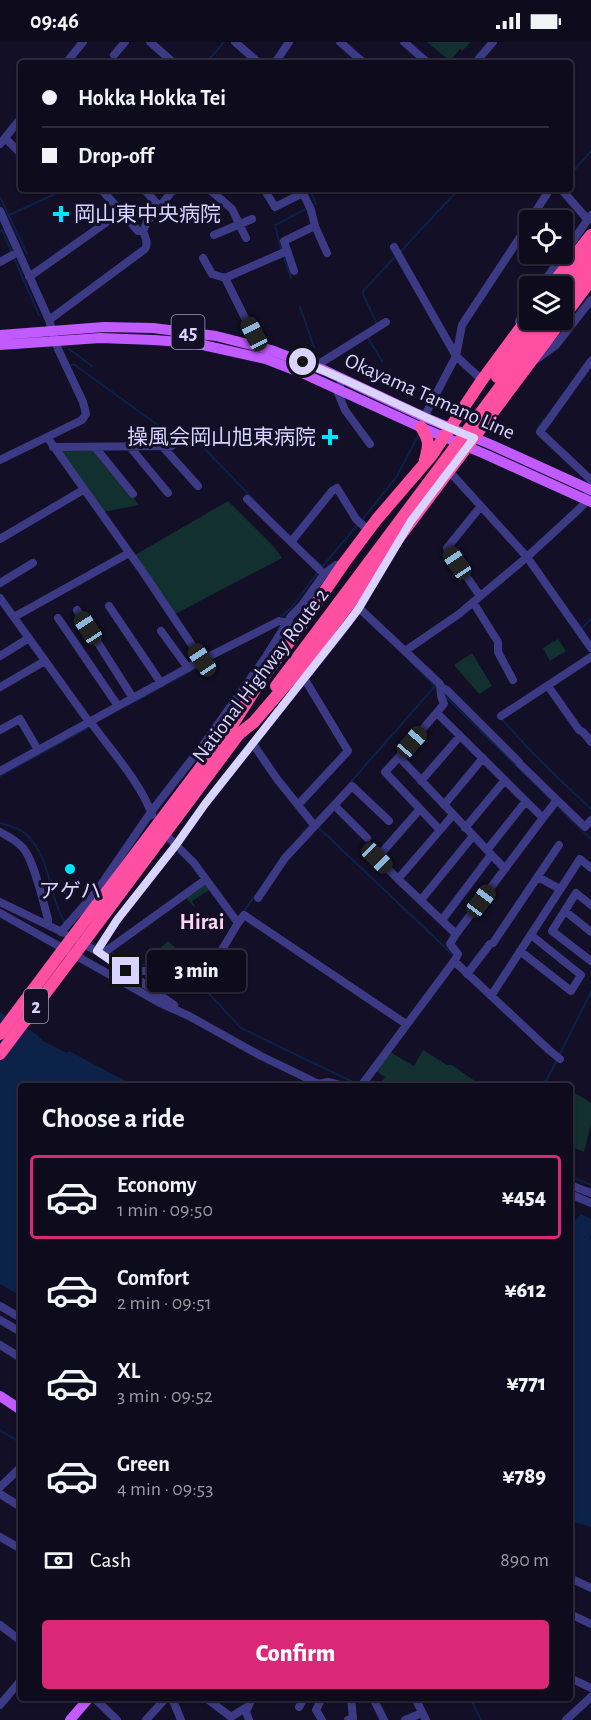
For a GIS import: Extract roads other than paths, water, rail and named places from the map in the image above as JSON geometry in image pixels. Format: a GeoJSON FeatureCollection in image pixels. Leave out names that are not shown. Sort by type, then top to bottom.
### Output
{"type":"FeatureCollection","features":[{"type":"Feature","properties":{"kind":"highway"},"geometry":{"type":"LineString","coordinates":[[558,276],[591,235]]}},
{"type":"Feature","properties":{"kind":"highway"},"geometry":{"type":"LineString","coordinates":[[573,283],[591,251]]}},
{"type":"Feature","properties":{"kind":"highway"},"geometry":{"type":"LineString","coordinates":[[574,280],[591,265]]}},
{"type":"Feature","properties":{"kind":"highway"},"geometry":{"type":"LineString","coordinates":[[573,299],[591,280]]}},
{"type":"Feature","properties":{"kind":"highway"},"geometry":{"type":"LineString","coordinates":[[235,730],[264,676],[345,563],[363,525],[432,454],[485,375],[519,330]]}},
{"type":"Feature","properties":{"kind":"highway","name":"National Highway Route 2"},"geometry":{"type":"LineString","coordinates":[[345,603],[533,330]]}},
{"type":"Feature","properties":{"kind":"highway","name":"National Highway Route 2"},"geometry":{"type":"LineString","coordinates":[[0,1034],[235,730],[345,603],[543,330]]}},
{"type":"Feature","properties":{"kind":"highway"},"geometry":{"type":"LineString","coordinates":[[345,603],[406,530],[554,330]]}},
{"type":"Feature","properties":{"kind":"highway"},"geometry":{"type":"LineString","coordinates":[[423,422],[429,445],[424,462]]}},
{"type":"Feature","properties":{"kind":"highway","name":"National Highway Route 2"},"geometry":{"type":"LineString","coordinates":[[0,1054],[235,730]]}},
{"type":"Feature","properties":{"kind":"main road","name":"Okayama Tamano Line"},"geometry":{"type":"LineString","coordinates":[[0,345],[104,327],[153,328],[196,333],[250,344],[320,368],[447,433],[590,491]]}},
{"type":"Feature","properties":{"kind":"main road","name":"Okayama Tamano Line"},"geometry":{"type":"LineString","coordinates":[[0,334],[194,343],[266,359],[302,372],[338,390],[423,422]]}},
{"type":"Feature","properties":{"kind":"main road"},"geometry":{"type":"LineString","coordinates":[[0,1396],[18,1408]]}},
{"type":"Feature","properties":{"kind":"main road"},"geometry":{"type":"LineString","coordinates":[[70,1720],[86,1701]]}},
{"type":"Feature","properties":{"kind":"street"},"geometry":{"type":"LineString","coordinates":[[68,60],[83,42]]}},
{"type":"Feature","properties":{"kind":"street"},"geometry":{"type":"LineString","coordinates":[[114,55],[125,42]]}},
{"type":"Feature","properties":{"kind":"street"},"geometry":{"type":"LineString","coordinates":[[150,42],[171,60]]}},
{"type":"Feature","properties":{"kind":"street"},"geometry":{"type":"LineString","coordinates":[[235,42],[256,60]]}},
{"type":"Feature","properties":{"kind":"street"},"geometry":{"type":"LineString","coordinates":[[277,60],[289,42]]}},
{"type":"Feature","properties":{"kind":"street"},"geometry":{"type":"LineString","coordinates":[[340,42],[361,60]]}},
{"type":"Feature","properties":{"kind":"street"},"geometry":{"type":"LineString","coordinates":[[404,42],[425,60]]}},
{"type":"Feature","properties":{"kind":"street"},"geometry":{"type":"LineString","coordinates":[[478,60],[493,42]]}},
{"type":"Feature","properties":{"kind":"street"},"geometry":{"type":"LineString","coordinates":[[18,122],[2,141],[18,152]]}},
{"type":"Feature","properties":{"kind":"street"},"geometry":{"type":"LineString","coordinates":[[104,192],[138,231],[143,231]]}},
{"type":"Feature","properties":{"kind":"street"},"geometry":{"type":"LineString","coordinates":[[147,192],[159,206]]}},
{"type":"Feature","properties":{"kind":"street"},"geometry":{"type":"LineString","coordinates":[[53,335],[145,249],[147,242],[143,231],[147,222],[171,192]]}},
{"type":"Feature","properties":{"kind":"street"},"geometry":{"type":"LineString","coordinates":[[212,192],[232,209],[246,238]]}},
{"type":"Feature","properties":{"kind":"street"},"geometry":{"type":"LineString","coordinates":[[266,192],[275,207],[303,193],[327,254]]}},
{"type":"Feature","properties":{"kind":"street"},"geometry":{"type":"LineString","coordinates":[[537,210],[548,192]]}},
{"type":"Feature","properties":{"kind":"street"},"geometry":{"type":"LineString","coordinates":[[548,276],[589,221],[564,192]]}},
{"type":"Feature","properties":{"kind":"street"},"geometry":{"type":"LineString","coordinates":[[0,211],[3,232],[29,277],[83,402],[86,414],[82,420],[0,460]]}},
{"type":"Feature","properties":{"kind":"street"},"geometry":{"type":"LineString","coordinates":[[29,277],[121,212]]}},
{"type":"Feature","properties":{"kind":"street"},"geometry":{"type":"LineString","coordinates":[[214,235],[252,219]]}},
{"type":"Feature","properties":{"kind":"street"},"geometry":{"type":"LineString","coordinates":[[294,271],[284,252],[284,241],[315,226]]}},
{"type":"Feature","properties":{"kind":"street"},"geometry":{"type":"LineString","coordinates":[[423,422],[456,356],[462,325],[519,238]]}},
{"type":"Feature","properties":{"kind":"street"},"geometry":{"type":"LineString","coordinates":[[203,258],[212,274],[225,278],[284,252]]}},
{"type":"Feature","properties":{"kind":"street"},"geometry":{"type":"LineString","coordinates":[[397,252],[456,356],[485,375],[519,321]]}},
{"type":"Feature","properties":{"kind":"street"},"geometry":{"type":"LineString","coordinates":[[0,262],[14,254]]}},
{"type":"Feature","properties":{"kind":"street"},"geometry":{"type":"LineString","coordinates":[[225,278],[254,334],[250,344]]}},
{"type":"Feature","properties":{"kind":"street"},"geometry":{"type":"LineString","coordinates":[[573,306],[581,305],[591,295]]}},
{"type":"Feature","properties":{"kind":"street"},"geometry":{"type":"LineString","coordinates":[[522,372],[556,345],[591,300]]}},
{"type":"Feature","properties":{"kind":"street"},"geometry":{"type":"LineString","coordinates":[[320,368],[322,362],[380,325]]}},
{"type":"Feature","properties":{"kind":"street"},"geometry":{"type":"LineString","coordinates":[[405,651],[459,614],[578,510],[590,491],[540,432],[591,361]]}},
{"type":"Feature","properties":{"kind":"street"},"geometry":{"type":"LineString","coordinates":[[342,378],[338,393],[345,410],[370,444]]}},
{"type":"Feature","properties":{"kind":"street"},"geometry":{"type":"LineString","coordinates":[[46,437],[202,660]]}},
{"type":"Feature","properties":{"kind":"street"},"geometry":{"type":"LineString","coordinates":[[53,447],[172,446],[178,437]]}},
{"type":"Feature","properties":{"kind":"street"},"geometry":{"type":"LineString","coordinates":[[162,446],[198,486]]}},
{"type":"Feature","properties":{"kind":"street"},"geometry":{"type":"LineString","coordinates":[[95,447],[133,494]]}},
{"type":"Feature","properties":{"kind":"street"},"geometry":{"type":"LineString","coordinates":[[130,447],[168,493]]}},
{"type":"Feature","properties":{"kind":"street"},"geometry":{"type":"LineString","coordinates":[[449,471],[526,556],[591,648]]}},
{"type":"Feature","properties":{"kind":"street"},"geometry":{"type":"LineString","coordinates":[[293,540],[332,491],[337,488],[363,525]]}},
{"type":"Feature","properties":{"kind":"street"},"geometry":{"type":"LineString","coordinates":[[0,539],[83,490]]}},
{"type":"Feature","properties":{"kind":"street"},"geometry":{"type":"LineString","coordinates":[[247,499],[293,540],[322,571]]}},
{"type":"Feature","properties":{"kind":"street"},"geometry":{"type":"LineString","coordinates":[[481,506],[447,548],[477,597],[498,642],[498,652],[513,680]]}},
{"type":"Feature","properties":{"kind":"street"},"geometry":{"type":"LineString","coordinates":[[14,617],[129,553]]}},
{"type":"Feature","properties":{"kind":"street"},"geometry":{"type":"LineString","coordinates":[[0,583],[33,563]]}},
{"type":"Feature","properties":{"kind":"street"},"geometry":{"type":"LineString","coordinates":[[61,932],[96,892],[151,812],[177,780],[265,658],[286,622],[302,604],[322,571],[345,563]]}},
{"type":"Feature","properties":{"kind":"street"},"geometry":{"type":"LineString","coordinates":[[0,598],[132,778],[154,820],[194,863],[238,923]]}},
{"type":"Feature","properties":{"kind":"street"},"geometry":{"type":"LineString","coordinates":[[99,953],[132,900],[304,678],[345,603],[405,651],[441,687],[447,690],[555,802],[585,827],[591,820]]}},
{"type":"Feature","properties":{"kind":"street"},"geometry":{"type":"LineString","coordinates":[[109,606],[161,683]]}},
{"type":"Feature","properties":{"kind":"street"},"geometry":{"type":"LineString","coordinates":[[77,610],[134,698]]}},
{"type":"Feature","properties":{"kind":"street"},"geometry":{"type":"LineString","coordinates":[[58,618],[118,706]]}},
{"type":"Feature","properties":{"kind":"street"},"geometry":{"type":"LineString","coordinates":[[0,771],[202,660],[279,621],[291,624],[294,629],[267,667],[264,676]]}},
{"type":"Feature","properties":{"kind":"street"},"geometry":{"type":"LineString","coordinates":[[161,631],[188,668]]}},
{"type":"Feature","properties":{"kind":"street"},"geometry":{"type":"LineString","coordinates":[[0,656],[29,638]]}},
{"type":"Feature","properties":{"kind":"street"},"geometry":{"type":"LineString","coordinates":[[501,716],[549,687],[591,657]]}},
{"type":"Feature","properties":{"kind":"street"},"geometry":{"type":"LineString","coordinates":[[0,687],[45,661]]}},
{"type":"Feature","properties":{"kind":"street"},"geometry":{"type":"LineString","coordinates":[[298,805],[348,752],[304,678]]}},
{"type":"Feature","properties":{"kind":"street"},"geometry":{"type":"LineString","coordinates":[[440,830],[386,772],[444,704],[441,687]]}},
{"type":"Feature","properties":{"kind":"street"},"geometry":{"type":"LineString","coordinates":[[549,687],[579,730],[591,742]]}},
{"type":"Feature","properties":{"kind":"street"},"geometry":{"type":"LineString","coordinates":[[437,713],[543,818]]}},
{"type":"Feature","properties":{"kind":"street"},"geometry":{"type":"LineString","coordinates":[[0,730],[20,719],[38,750]]}},
{"type":"Feature","properties":{"kind":"street"},"geometry":{"type":"LineString","coordinates":[[421,781],[460,736]]}},
{"type":"Feature","properties":{"kind":"street"},"geometry":{"type":"LineString","coordinates":[[253,744],[314,825]]}},
{"type":"Feature","properties":{"kind":"street"},"geometry":{"type":"LineString","coordinates":[[399,757],[505,869]]}},
{"type":"Feature","properties":{"kind":"street"},"geometry":{"type":"LineString","coordinates":[[444,805],[483,758]]}},
{"type":"Feature","properties":{"kind":"street"},"geometry":{"type":"LineString","coordinates":[[177,780],[205,804]]}},
{"type":"Feature","properties":{"kind":"street"},"geometry":{"type":"LineString","coordinates":[[465,828],[505,780]]}},
{"type":"Feature","properties":{"kind":"street"},"geometry":{"type":"LineString","coordinates":[[258,898],[280,864],[352,786],[388,821]]}},
{"type":"Feature","properties":{"kind":"street"},"geometry":{"type":"LineString","coordinates":[[441,920],[526,801]]}},
{"type":"Feature","properties":{"kind":"street"},"geometry":{"type":"LineString","coordinates":[[363,1083],[454,961],[458,954],[450,944],[456,934],[555,802]]}},
{"type":"Feature","properties":{"kind":"street"},"geometry":{"type":"LineString","coordinates":[[334,805],[367,838]]}},
{"type":"Feature","properties":{"kind":"street"},"geometry":{"type":"LineString","coordinates":[[420,809],[377,858],[456,934]]}},
{"type":"Feature","properties":{"kind":"street"},"geometry":{"type":"LineString","coordinates":[[398,879],[453,815]]}},
{"type":"Feature","properties":{"kind":"street"},"geometry":{"type":"LineString","coordinates":[[0,832],[19,844],[28,856],[48,924]]}},
{"type":"Feature","properties":{"kind":"street"},"geometry":{"type":"LineString","coordinates":[[421,900],[473,836]]}},
{"type":"Feature","properties":{"kind":"street"},"geometry":{"type":"LineString","coordinates":[[469,972],[489,944],[493,943],[559,845]]}},
{"type":"Feature","properties":{"kind":"street"},"geometry":{"type":"LineString","coordinates":[[491,996],[580,859],[591,868]]}},
{"type":"Feature","properties":{"kind":"street"},"geometry":{"type":"LineString","coordinates":[[538,877],[576,893],[591,905]]}},
{"type":"Feature","properties":{"kind":"street"},"geometry":{"type":"LineString","coordinates":[[99,953],[205,880]]}},
{"type":"Feature","properties":{"kind":"street"},"geometry":{"type":"LineString","coordinates":[[576,893],[552,931],[591,961]]}},
{"type":"Feature","properties":{"kind":"street"},"geometry":{"type":"LineString","coordinates":[[0,902],[48,924],[99,953],[189,1016]]}},
{"type":"Feature","properties":{"kind":"street"},"geometry":{"type":"LineString","coordinates":[[565,911],[591,932]]}},
{"type":"Feature","properties":{"kind":"street"},"geometry":{"type":"LineString","coordinates":[[0,913],[160,1003],[316,1083]]}},
{"type":"Feature","properties":{"kind":"street"},"geometry":{"type":"LineString","coordinates":[[126,971],[139,970],[176,977],[195,986],[200,984],[244,915],[406,1024]]}},
{"type":"Feature","properties":{"kind":"street"},"geometry":{"type":"LineString","coordinates":[[520,951],[571,990],[581,975],[531,935]]}},
{"type":"Feature","properties":{"kind":"street"},"geometry":{"type":"LineString","coordinates":[[454,961],[469,972],[491,996],[558,1058]]}},
{"type":"Feature","properties":{"kind":"street"},"geometry":{"type":"LineString","coordinates":[[573,1186],[590,1191]]}},
{"type":"Feature","properties":{"kind":"street"},"geometry":{"type":"LineString","coordinates":[[573,1195],[591,1203]]}},
{"type":"Feature","properties":{"kind":"street"},"geometry":{"type":"LineString","coordinates":[[4,1308],[18,1316]]}},
{"type":"Feature","properties":{"kind":"street"},"geometry":{"type":"LineString","coordinates":[[4,1308],[18,1324]]}},
{"type":"Feature","properties":{"kind":"street"},"geometry":{"type":"LineString","coordinates":[[0,1320],[18,1330]]}},
{"type":"Feature","properties":{"kind":"street"},"geometry":{"type":"LineString","coordinates":[[0,1345],[18,1356]]}},
{"type":"Feature","properties":{"kind":"street"},"geometry":{"type":"LineString","coordinates":[[0,1487],[18,1470]]}},
{"type":"Feature","properties":{"kind":"street"},"geometry":{"type":"LineString","coordinates":[[0,1494],[18,1505]]}},
{"type":"Feature","properties":{"kind":"street"},"geometry":{"type":"LineString","coordinates":[[0,1538],[18,1547]]}},
{"type":"Feature","properties":{"kind":"street"},"geometry":{"type":"LineString","coordinates":[[573,1579],[591,1588]]}},
{"type":"Feature","properties":{"kind":"street"},"geometry":{"type":"LineString","coordinates":[[573,1615],[591,1624]]}},
{"type":"Feature","properties":{"kind":"street"},"geometry":{"type":"LineString","coordinates":[[0,1625],[18,1639]]}},
{"type":"Feature","properties":{"kind":"street"},"geometry":{"type":"LineString","coordinates":[[573,1679],[591,1688]]}},
{"type":"Feature","properties":{"kind":"street"},"geometry":{"type":"LineString","coordinates":[[0,1705],[18,1684]]}},
{"type":"Feature","properties":{"kind":"street"},"geometry":{"type":"LineString","coordinates":[[566,1720],[591,1698]]}},
{"type":"Feature","properties":{"kind":"street"},"geometry":{"type":"LineString","coordinates":[[97,1701],[117,1720]]}},
{"type":"Feature","properties":{"kind":"street"},"geometry":{"type":"LineString","coordinates":[[146,1720],[163,1701]]}},
{"type":"Feature","properties":{"kind":"street"},"geometry":{"type":"LineString","coordinates":[[173,1701],[181,1720]]}},
{"type":"Feature","properties":{"kind":"street"},"geometry":{"type":"LineString","coordinates":[[210,1701],[231,1717],[247,1707]]}},
{"type":"Feature","properties":{"kind":"street"},"geometry":{"type":"LineString","coordinates":[[249,1720],[246,1712],[250,1701]]}},
{"type":"Feature","properties":{"kind":"street"},"geometry":{"type":"LineString","coordinates":[[299,1707],[302,1701]]}},
{"type":"Feature","properties":{"kind":"street"},"geometry":{"type":"LineString","coordinates":[[320,1701],[316,1710],[322,1720]]}},
{"type":"Feature","properties":{"kind":"street"},"geometry":{"type":"LineString","coordinates":[[348,1720],[353,1718],[351,1701]]}},
{"type":"Feature","properties":{"kind":"street"},"geometry":{"type":"LineString","coordinates":[[374,1701],[384,1720]]}},
{"type":"Feature","properties":{"kind":"street"},"geometry":{"type":"LineString","coordinates":[[405,1720],[422,1715],[416,1701]]}},
{"type":"Feature","properties":{"kind":"water"},"geometry":{"type":"Polygon","coordinates":[[[0,1012],[36,1034],[43,1041],[67,1053],[69,1051],[129,1083],[18,1083],[18,1294],[0,1284],[0,1012]]]}},
{"type":"Feature","properties":{"kind":"water"},"geometry":{"type":"Polygon","coordinates":[[[581,1214],[591,1219],[589,1238],[591,1240],[591,1527],[573,1522],[573,1223],[581,1214]]]}},
{"type":"Feature","properties":{"kind":"waterway"},"geometry":{"type":"LineString","coordinates":[[209,60],[224,42]]}},
{"type":"Feature","properties":{"kind":"waterway"},"geometry":{"type":"LineString","coordinates":[[573,172],[591,151]]}},
{"type":"Feature","properties":{"kind":"waterway"},"geometry":{"type":"LineString","coordinates":[[9,215],[59,192]]}},
{"type":"Feature","properties":{"kind":"waterway"},"geometry":{"type":"LineString","coordinates":[[310,192],[316,203],[311,207]]}},
{"type":"Feature","properties":{"kind":"waterway"},"geometry":{"type":"LineString","coordinates":[[400,252],[456,192]]}},
{"type":"Feature","properties":{"kind":"waterway"},"geometry":{"type":"LineString","coordinates":[[0,197],[27,254]]}},
{"type":"Feature","properties":{"kind":"waterway"},"geometry":{"type":"LineString","coordinates":[[281,249],[275,225],[306,209]]}},
{"type":"Feature","properties":{"kind":"waterway"},"geometry":{"type":"LineString","coordinates":[[0,231],[2,230],[12,253]]}},
{"type":"Feature","properties":{"kind":"waterway"},"geometry":{"type":"LineString","coordinates":[[283,255],[291,278]]}},
{"type":"Feature","properties":{"kind":"waterway"},"geometry":{"type":"LineString","coordinates":[[377,324],[363,291],[396,256]]}},
{"type":"Feature","properties":{"kind":"waterway"},"geometry":{"type":"LineString","coordinates":[[14,258],[39,315]]}},
{"type":"Feature","properties":{"kind":"waterway"},"geometry":{"type":"LineString","coordinates":[[300,307],[314,347]]}},
{"type":"Feature","properties":{"kind":"waterway"},"geometry":{"type":"LineString","coordinates":[[369,336],[368,338],[382,361]]}},
{"type":"Feature","properties":{"kind":"waterway"},"geometry":{"type":"LineString","coordinates":[[69,349],[92,366]]}},
{"type":"Feature","properties":{"kind":"waterway"},"geometry":{"type":"LineString","coordinates":[[71,365],[75,365],[174,437]]}},
{"type":"Feature","properties":{"kind":"waterway"},"geometry":{"type":"LineString","coordinates":[[537,429],[544,419]]}},
{"type":"Feature","properties":{"kind":"waterway"},"geometry":{"type":"LineString","coordinates":[[179,439],[191,438],[197,441],[259,505]]}},
{"type":"Feature","properties":{"kind":"waterway"},"geometry":{"type":"LineString","coordinates":[[362,520],[397,476],[417,438]]}},
{"type":"Feature","properties":{"kind":"waterway"},"geometry":{"type":"LineString","coordinates":[[323,566],[358,524]]}},
{"type":"Feature","properties":{"kind":"waterway"},"geometry":{"type":"LineString","coordinates":[[313,558],[323,567]]}},
{"type":"Feature","properties":{"kind":"waterway"},"geometry":{"type":"LineString","coordinates":[[281,616],[291,608],[318,572]]}},
{"type":"Feature","properties":{"kind":"waterway"},"geometry":{"type":"LineString","coordinates":[[581,629],[591,619]]}},
{"type":"Feature","properties":{"kind":"waterway"},"geometry":{"type":"LineString","coordinates":[[410,661],[436,687]]}},
{"type":"Feature","properties":{"kind":"waterway"},"geometry":{"type":"LineString","coordinates":[[128,705],[205,663]]}},
{"type":"Feature","properties":{"kind":"waterway"},"geometry":{"type":"LineString","coordinates":[[349,784],[435,686]]}},
{"type":"Feature","properties":{"kind":"waterway"},"geometry":{"type":"LineString","coordinates":[[444,695],[591,839]]}},
{"type":"Feature","properties":{"kind":"waterway"},"geometry":{"type":"LineString","coordinates":[[503,718],[501,718],[534,754],[591,809]]}},
{"type":"Feature","properties":{"kind":"waterway"},"geometry":{"type":"LineString","coordinates":[[0,776],[89,727]]}},
{"type":"Feature","properties":{"kind":"waterway"},"geometry":{"type":"LineString","coordinates":[[0,823],[23,832],[36,846],[64,921]]}},
{"type":"Feature","properties":{"kind":"waterway"},"geometry":{"type":"LineString","coordinates":[[302,834],[309,826]]}},
{"type":"Feature","properties":{"kind":"waterway"},"geometry":{"type":"LineString","coordinates":[[319,828],[453,955]]}},
{"type":"Feature","properties":{"kind":"waterway"},"geometry":{"type":"LineString","coordinates":[[243,913],[255,895]]}},
{"type":"Feature","properties":{"kind":"waterway"},"geometry":{"type":"LineString","coordinates":[[90,941],[95,944]]}},
{"type":"Feature","properties":{"kind":"waterway"},"geometry":{"type":"LineString","coordinates":[[111,952],[133,962],[175,972],[198,982],[241,1028],[355,1083]]}},
{"type":"Feature","properties":{"kind":"waterway"},"geometry":{"type":"LineString","coordinates":[[560,1054],[591,992]]}},
{"type":"Feature","properties":{"kind":"waterway"},"geometry":{"type":"LineString","coordinates":[[545,1083],[557,1060]]}},
{"type":"Feature","properties":{"kind":"waterway"},"geometry":{"type":"LineString","coordinates":[[573,1177],[591,1185]]}},
{"type":"Feature","properties":{"kind":"waterway"},"geometry":{"type":"LineString","coordinates":[[0,1430],[18,1441]]}},
{"type":"Feature","properties":{"kind":"waterway"},"geometry":{"type":"LineString","coordinates":[[472,1701],[481,1720]]}},
{"type":"Feature","properties":{"kind":"place","name":"岡山東中央病院"},"geometry":{"type":"Point","coordinates":[61,214]}},
{"type":"Feature","properties":{"kind":"place","name":"操風会岡山旭東病院"},"geometry":{"type":"Point","coordinates":[330,437]}},
{"type":"Feature","properties":{"kind":"place","name":"アゲハ"},"geometry":{"type":"Point","coordinates":[70,869]}},
{"type":"Feature","properties":{"kind":"district","name":"Hirai"},"geometry":{"type":"Point","coordinates":[202,921]}}]}
